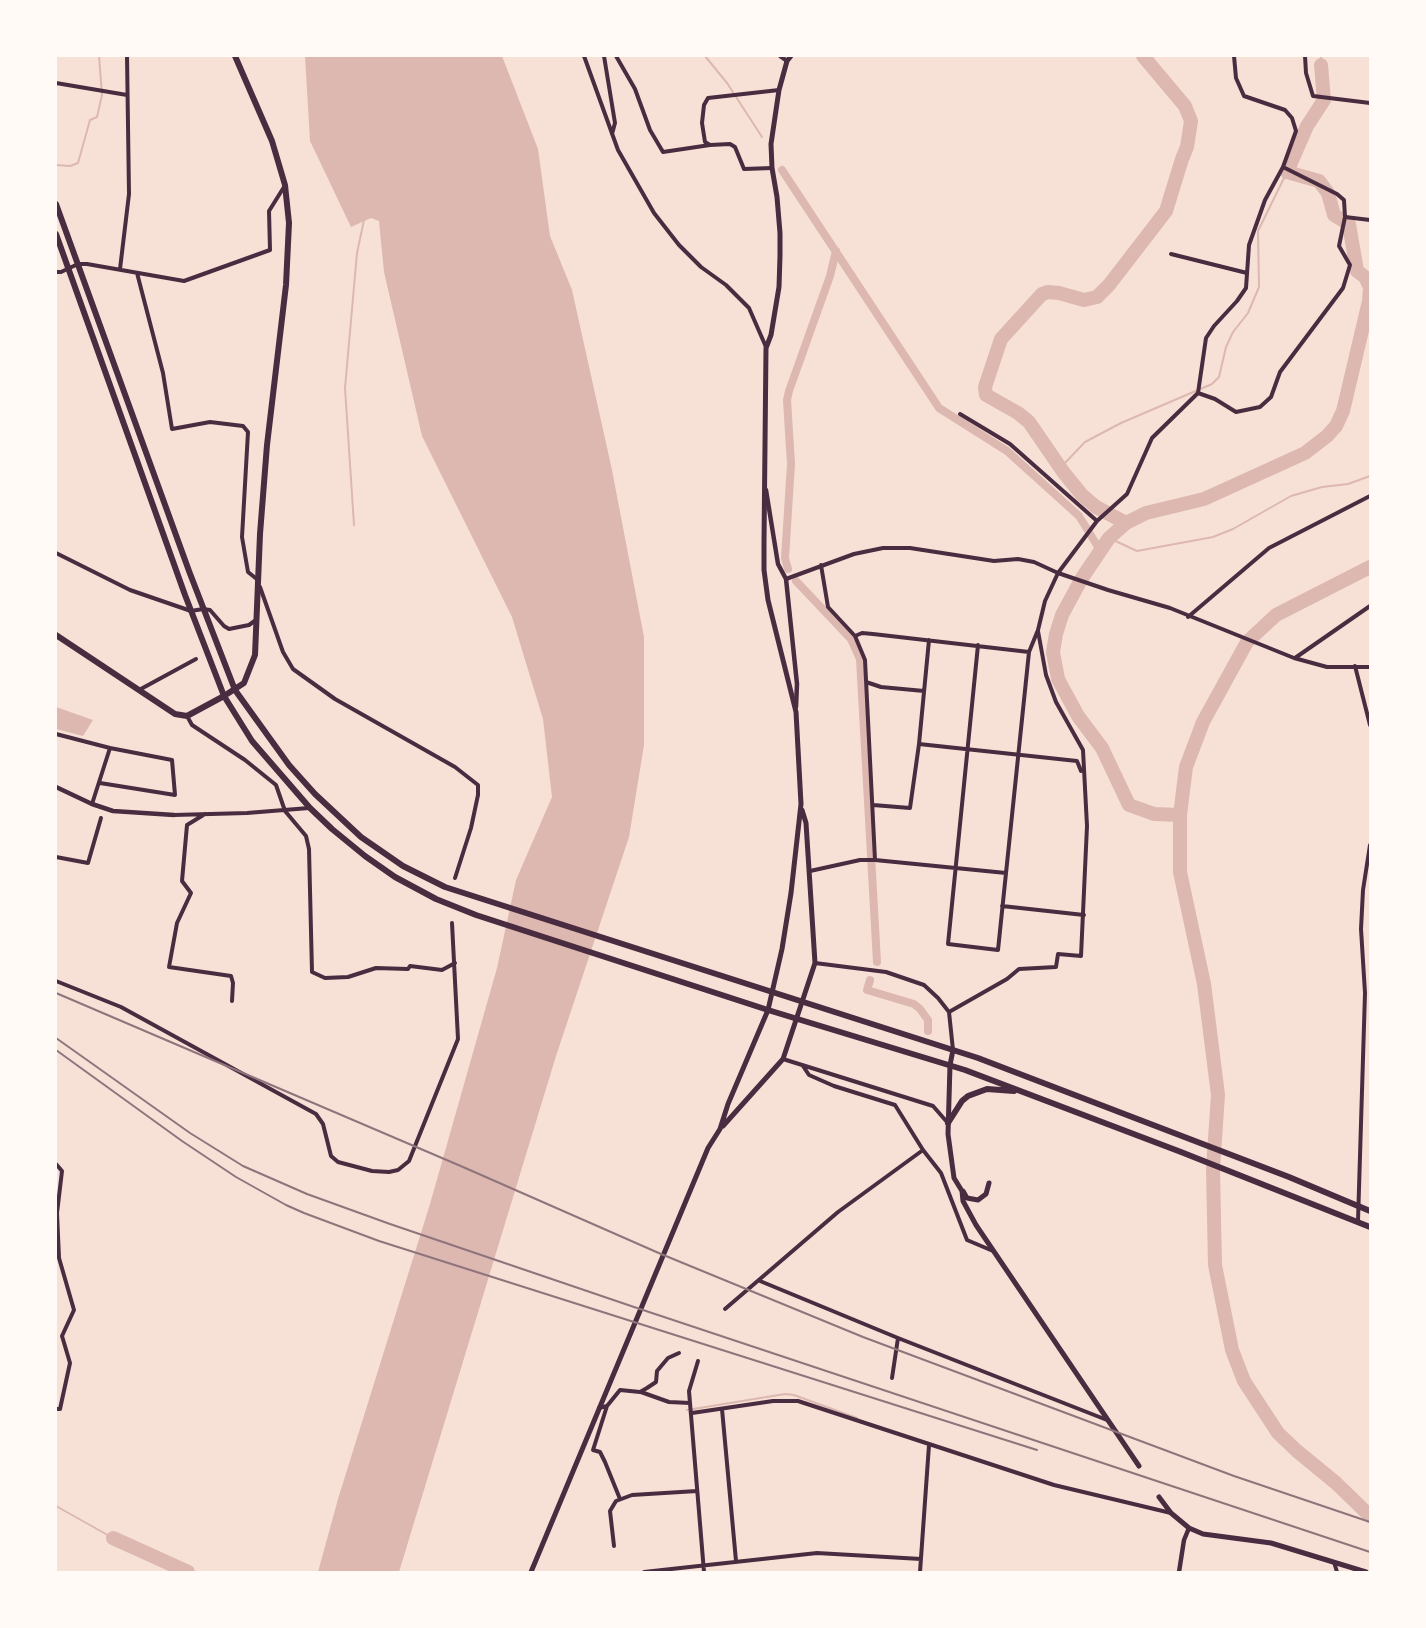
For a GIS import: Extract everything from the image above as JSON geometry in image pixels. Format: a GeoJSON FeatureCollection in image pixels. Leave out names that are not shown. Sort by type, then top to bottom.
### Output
{"type":"FeatureCollection","features":[{"type":"Feature","properties":{"kind":"main road"},"geometry":{"type":"LineString","coordinates":[[56,635],[175,714],[187,716],[236,690],[248,676],[255,655],[267,445],[289,248],[289,223],[285,185],[272,141],[235,56]]}},
{"type":"Feature","properties":{"kind":"main road"},"geometry":{"type":"LineString","coordinates":[[720,1129],[728,1104],[768,1011],[773,993],[791,893],[801,804],[796,712],[768,600],[764,570],[766,348],[771,335],[780,256],[771,144],[779,90],[789,58]]}},
{"type":"Feature","properties":{"kind":"main road"},"geometry":{"type":"LineString","coordinates":[[56,204],[203,609],[236,690],[289,765],[345,824],[403,866],[445,886],[953,1050],[1288,1177],[1371,1211]]}},
{"type":"Feature","properties":{"kind":"main road"},"geometry":{"type":"LineString","coordinates":[[56,234],[191,611],[224,696],[252,741],[310,808],[332,829],[395,877],[436,899],[476,915],[768,1011],[950,1065],[1371,1227]]}},
{"type":"Feature","properties":{"kind":"main road"},"geometry":{"type":"LineString","coordinates":[[531,1572],[708,1148],[720,1129],[783,1059],[815,963],[806,823],[801,804]]}},
{"type":"Feature","properties":{"kind":"main road"},"geometry":{"type":"LineString","coordinates":[[953,1050],[950,1065],[948,1123],[954,1178],[967,1198],[978,1200],[986,1194],[989,1183]]}},
{"type":"Feature","properties":{"kind":"main road"},"geometry":{"type":"LineString","coordinates":[[948,1123],[962,1101],[975,1093],[987,1089],[1002,1089],[1030,1094]]}},
{"type":"Feature","properties":{"kind":"main road"},"geometry":{"type":"LineString","coordinates":[[962,1191],[963,1201],[994,1251],[1139,1466]]}},
{"type":"Feature","properties":{"kind":"main road"},"geometry":{"type":"LineString","coordinates":[[1159,1497],[1171,1513],[1189,1528],[1203,1534],[1271,1543],[1366,1572]]}},
{"type":"Feature","properties":{"kind":"street"},"geometry":{"type":"LineString","coordinates":[[120,269],[129,194],[127,56]]}},
{"type":"Feature","properties":{"kind":"street"},"geometry":{"type":"LineString","coordinates":[[584,56],[618,150],[654,213],[678,245],[701,267],[726,285],[749,308],[766,348]]}},
{"type":"Feature","properties":{"kind":"street"},"geometry":{"type":"LineString","coordinates":[[604,56],[615,123],[612,134]]}},
{"type":"Feature","properties":{"kind":"street"},"geometry":{"type":"LineString","coordinates":[[616,56],[635,89],[650,130],[663,152],[730,144],[735,147],[744,169],[772,168]]}},
{"type":"Feature","properties":{"kind":"street"},"geometry":{"type":"LineString","coordinates":[[780,56],[789,58]]}},
{"type":"Feature","properties":{"kind":"street"},"geometry":{"type":"LineString","coordinates":[[978,645],[948,944],[998,950],[1029,652],[1038,630],[1045,601],[1058,573],[1097,521],[1127,494],[1152,438],[1198,393],[1206,338],[1246,288],[1249,245],[1265,200],[1283,167],[1296,131],[1292,118],[1285,110],[1244,96],[1236,78],[1234,56]]}},
{"type":"Feature","properties":{"kind":"street"},"geometry":{"type":"LineString","coordinates":[[1305,56],[1306,73],[1313,96],[1371,103]]}},
{"type":"Feature","properties":{"kind":"street"},"geometry":{"type":"LineString","coordinates":[[56,83],[127,95]]}},
{"type":"Feature","properties":{"kind":"street"},"geometry":{"type":"LineString","coordinates":[[710,145],[705,142],[702,123],[704,105],[708,98],[779,90]]}},
{"type":"Feature","properties":{"kind":"street"},"geometry":{"type":"LineString","coordinates":[[1198,393],[1215,399],[1236,412],[1260,407],[1271,397],[1280,372],[1343,288],[1350,265],[1339,246],[1345,217],[1344,200],[1337,194],[1283,167]]}},
{"type":"Feature","properties":{"kind":"street"},"geometry":{"type":"LineString","coordinates":[[56,272],[61,273],[78,264],[184,281],[270,250],[269,211],[285,185]]}},
{"type":"Feature","properties":{"kind":"street"},"geometry":{"type":"LineString","coordinates":[[1345,217],[1371,220]]}},
{"type":"Feature","properties":{"kind":"street"},"geometry":{"type":"LineString","coordinates":[[1171,254],[1247,273]]}},
{"type":"Feature","properties":{"kind":"street"},"geometry":{"type":"LineString","coordinates":[[137,273],[163,373],[172,429],[210,422],[243,426],[248,432],[242,537],[248,572],[258,580],[283,652],[293,669],[335,699],[455,767],[478,785],[471,828],[455,878]]}},
{"type":"Feature","properties":{"kind":"street"},"geometry":{"type":"LineString","coordinates":[[960,414],[1010,444],[1097,521]]}},
{"type":"Feature","properties":{"kind":"street"},"geometry":{"type":"LineString","coordinates":[[765,484],[778,564],[786,579],[797,684],[796,712]]}},
{"type":"Feature","properties":{"kind":"street"},"geometry":{"type":"LineString","coordinates":[[1188,616],[1269,548],[1371,496]]}},
{"type":"Feature","properties":{"kind":"street"},"geometry":{"type":"LineString","coordinates":[[786,579],[854,554],[883,548],[910,548],[994,561],[1018,559],[1034,562],[1108,590],[1170,608],[1294,658],[1327,667],[1371,667]]}},
{"type":"Feature","properties":{"kind":"street"},"geometry":{"type":"LineString","coordinates":[[56,553],[130,590],[191,611],[210,610],[224,626],[230,629],[249,626],[256,620]]}},
{"type":"Feature","properties":{"kind":"street"},"geometry":{"type":"LineString","coordinates":[[820,565],[828,607],[855,636],[865,660],[875,860]]}},
{"type":"Feature","properties":{"kind":"street"},"geometry":{"type":"LineString","coordinates":[[1294,658],[1371,606]]}},
{"type":"Feature","properties":{"kind":"street"},"geometry":{"type":"LineString","coordinates":[[949,1012],[1007,979],[1019,969],[1056,967],[1058,954],[1081,956],[1087,826],[1083,750],[1056,702],[1046,675],[1038,630]]}},
{"type":"Feature","properties":{"kind":"street"},"geometry":{"type":"LineString","coordinates":[[855,636],[862,633],[1029,652]]}},
{"type":"Feature","properties":{"kind":"street"},"geometry":{"type":"LineString","coordinates":[[873,805],[910,808],[929,640]]}},
{"type":"Feature","properties":{"kind":"street"},"geometry":{"type":"LineString","coordinates":[[139,690],[196,659]]}},
{"type":"Feature","properties":{"kind":"street"},"geometry":{"type":"LineString","coordinates":[[1355,666],[1371,724]]}},
{"type":"Feature","properties":{"kind":"street"},"geometry":{"type":"LineString","coordinates":[[866,682],[881,687],[924,691]]}},
{"type":"Feature","properties":{"kind":"street"},"geometry":{"type":"LineString","coordinates":[[187,716],[192,725],[245,760],[276,785],[285,811],[306,836],[309,849],[312,972],[325,978],[348,977],[376,968],[408,969],[410,966],[442,970],[455,963]]}},
{"type":"Feature","properties":{"kind":"street"},"geometry":{"type":"LineString","coordinates":[[56,734],[110,748],[172,760],[176,795],[100,783]]}},
{"type":"Feature","properties":{"kind":"street"},"geometry":{"type":"LineString","coordinates":[[919,744],[1077,761],[1083,776]]}},
{"type":"Feature","properties":{"kind":"street"},"geometry":{"type":"LineString","coordinates":[[92,804],[110,748]]}},
{"type":"Feature","properties":{"kind":"street"},"geometry":{"type":"LineString","coordinates":[[56,787],[92,804],[123,813],[174,815],[310,808]]}},
{"type":"Feature","properties":{"kind":"street"},"geometry":{"type":"LineString","coordinates":[[205,814],[187,825],[182,881],[191,893],[177,923],[169,967],[231,976],[232,1001]]}},
{"type":"Feature","properties":{"kind":"street"},"geometry":{"type":"LineString","coordinates":[[56,857],[88,863],[101,818]]}},
{"type":"Feature","properties":{"kind":"street"},"geometry":{"type":"LineString","coordinates":[[1357,1223],[1368,993],[1361,920],[1363,890],[1371,845]]}},
{"type":"Feature","properties":{"kind":"street"},"geometry":{"type":"LineString","coordinates":[[810,871],[860,860],[875,860],[1006,873]]}},
{"type":"Feature","properties":{"kind":"street"},"geometry":{"type":"LineString","coordinates":[[1002,906],[1084,915]]}},
{"type":"Feature","properties":{"kind":"street"},"geometry":{"type":"LineString","coordinates":[[56,981],[121,1007],[316,1114],[323,1124],[331,1156],[338,1162],[372,1171],[389,1172],[398,1170],[409,1161],[458,1039],[452,923]]}},
{"type":"Feature","properties":{"kind":"street"},"geometry":{"type":"LineString","coordinates":[[815,963],[886,972],[924,985],[949,1012],[953,1050]]}},
{"type":"Feature","properties":{"kind":"street"},"geometry":{"type":"LineString","coordinates":[[783,1059],[933,1106],[948,1123]]}},
{"type":"Feature","properties":{"kind":"street"},"geometry":{"type":"LineString","coordinates":[[803,1066],[809,1075],[834,1086],[895,1105],[923,1150],[941,1173],[967,1240],[994,1251]]}},
{"type":"Feature","properties":{"kind":"street"},"geometry":{"type":"LineString","coordinates":[[725,1309],[838,1212],[923,1150]]}},
{"type":"Feature","properties":{"kind":"street"},"geometry":{"type":"LineString","coordinates":[[56,1164],[62,1171],[57,1213],[59,1258],[74,1310],[62,1336],[70,1363],[60,1409],[56,1409]]}},
{"type":"Feature","properties":{"kind":"street"},"geometry":{"type":"LineString","coordinates":[[759,1281],[1107,1419]]}},
{"type":"Feature","properties":{"kind":"street"},"geometry":{"type":"LineString","coordinates":[[892,1378],[898,1338]]}},
{"type":"Feature","properties":{"kind":"street"},"geometry":{"type":"LineString","coordinates":[[640,1392],[656,1382],[657,1371],[668,1358],[679,1353]]}},
{"type":"Feature","properties":{"kind":"street"},"geometry":{"type":"LineString","coordinates":[[698,1361],[689,1391],[704,1572]]}},
{"type":"Feature","properties":{"kind":"street"},"geometry":{"type":"LineString","coordinates":[[620,1499],[600,1452],[593,1450],[607,1406],[620,1390],[640,1392],[669,1402],[690,1403]]}},
{"type":"Feature","properties":{"kind":"street"},"geometry":{"type":"LineString","coordinates":[[692,1413],[773,1401],[798,1401],[1063,1487],[1171,1513]]}},
{"type":"Feature","properties":{"kind":"street"},"geometry":{"type":"LineString","coordinates":[[599,1408],[607,1406]]}},
{"type":"Feature","properties":{"kind":"street"},"geometry":{"type":"LineString","coordinates":[[722,1409],[736,1561]]}},
{"type":"Feature","properties":{"kind":"street"},"geometry":{"type":"LineString","coordinates":[[920,1572],[929,1445]]}},
{"type":"Feature","properties":{"kind":"street"},"geometry":{"type":"LineString","coordinates":[[614,1546],[610,1511],[616,1501],[632,1495],[697,1491]]}},
{"type":"Feature","properties":{"kind":"street"},"geometry":{"type":"LineString","coordinates":[[1179,1572],[1184,1540],[1189,1528]]}},
{"type":"Feature","properties":{"kind":"street"},"geometry":{"type":"LineString","coordinates":[[644,1572],[824,1553],[921,1559]]}},
{"type":"Feature","properties":{"kind":"street"},"geometry":{"type":"LineString","coordinates":[[1334,1562],[1337,1572]]}},
{"type":"Feature","properties":{"kind":"shaded area"},"geometry":{"type":"Polygon","coordinates":[[[305,56],[502,56],[538,149],[550,236],[572,290],[612,470],[644,637],[644,745],[629,837],[556,1056],[399,1572],[318,1572],[338,1499],[430,1204],[497,968],[516,880],[552,797],[543,719],[512,617],[422,436],[384,272],[379,221],[371,218],[351,227],[310,141],[305,56]]]}},
{"type":"Feature","properties":{"kind":"shaded area"},"geometry":{"type":"Polygon","coordinates":[[[56,707],[93,720],[83,736],[56,729],[56,707]]]}},
{"type":"Feature","properties":{"kind":"waterway"},"geometry":{"type":"LineString","coordinates":[[56,165],[70,166],[78,163],[90,120],[97,117],[102,95],[99,56]]}},
{"type":"Feature","properties":{"kind":"waterway"},"geometry":{"type":"LineString","coordinates":[[705,56],[727,83],[762,137]]}},
{"type":"Feature","properties":{"kind":"waterway"},"geometry":{"type":"LineString","coordinates":[[1126,523],[1096,507],[1082,495],[1029,422],[986,395],[985,387],[1001,339],[1042,294],[1059,293],[1084,300],[1097,297],[1109,285],[1166,211],[1187,147],[1191,121],[1185,106],[1143,56]]}},
{"type":"Feature","properties":{"kind":"waterway"},"geometry":{"type":"LineString","coordinates":[[1321,56],[1321,65]]}},
{"type":"Feature","properties":{"kind":"waterway"},"geometry":{"type":"LineString","coordinates":[[1180,815],[1154,814],[1129,805],[1102,748],[1078,716],[1058,679],[1053,652],[1056,634],[1062,615],[1082,578],[1109,538],[1126,523],[1146,513],[1204,499],[1305,453],[1327,436],[1336,426],[1343,411],[1369,301],[1370,287],[1365,277],[1357,271],[1349,224],[1334,215],[1328,193],[1319,181],[1287,172],[1307,126],[1324,100],[1321,65]]}},
{"type":"Feature","properties":{"kind":"waterway"},"geometry":{"type":"LineString","coordinates":[[782,170],[939,408],[1007,451],[1079,516],[1100,550]]}},
{"type":"Feature","properties":{"kind":"waterway"},"geometry":{"type":"LineString","coordinates":[[1061,467],[1085,442],[1121,423],[1212,384],[1219,377],[1226,347],[1233,332],[1248,313],[1259,287],[1258,231],[1287,172]]}},
{"type":"Feature","properties":{"kind":"waterway"},"geometry":{"type":"LineString","coordinates":[[354,525],[345,388],[357,253],[364,220]]}},
{"type":"Feature","properties":{"kind":"waterway"},"geometry":{"type":"LineString","coordinates":[[788,569],[785,558],[791,464],[787,400],[830,276],[836,251]]}},
{"type":"Feature","properties":{"kind":"waterway"},"geometry":{"type":"LineString","coordinates":[[1109,538],[1137,551],[1213,537],[1233,529],[1291,496],[1322,487],[1348,484],[1370,476]]}},
{"type":"Feature","properties":{"kind":"waterway"},"geometry":{"type":"LineString","coordinates":[[1370,567],[1276,615],[1247,642],[1203,722],[1186,767],[1180,815],[1180,872],[1204,984],[1218,1095],[1213,1168],[1215,1265],[1232,1350],[1244,1381],[1278,1433],[1370,1516]]}},
{"type":"Feature","properties":{"kind":"waterway"},"geometry":{"type":"LineString","coordinates":[[796,581],[851,639],[860,659],[877,962]]}},
{"type":"Feature","properties":{"kind":"waterway"},"geometry":{"type":"LineString","coordinates":[[870,980],[867,990],[914,1004],[920,1009],[928,1020],[928,1031]]}},
{"type":"Feature","properties":{"kind":"waterway"},"geometry":{"type":"LineString","coordinates":[[687,1410],[785,1394],[794,1395],[857,1418]]}},
{"type":"Feature","properties":{"kind":"waterway"},"geometry":{"type":"LineString","coordinates":[[56,1506],[113,1538]]}},
{"type":"Feature","properties":{"kind":"waterway"},"geometry":{"type":"LineString","coordinates":[[113,1538],[188,1572]]}},
{"type":"Feature","properties":{"kind":"railway"},"geometry":{"type":"LineString","coordinates":[[56,993],[661,1254],[863,1337],[1234,1476],[1370,1522]]}},
{"type":"Feature","properties":{"kind":"railway"},"geometry":{"type":"LineString","coordinates":[[56,1038],[190,1133],[243,1166],[307,1194],[634,1307],[1370,1552]]}},
{"type":"Feature","properties":{"kind":"railway"},"geometry":{"type":"LineString","coordinates":[[56,1050],[236,1177],[304,1213],[379,1241],[1037,1450]]}}]}
